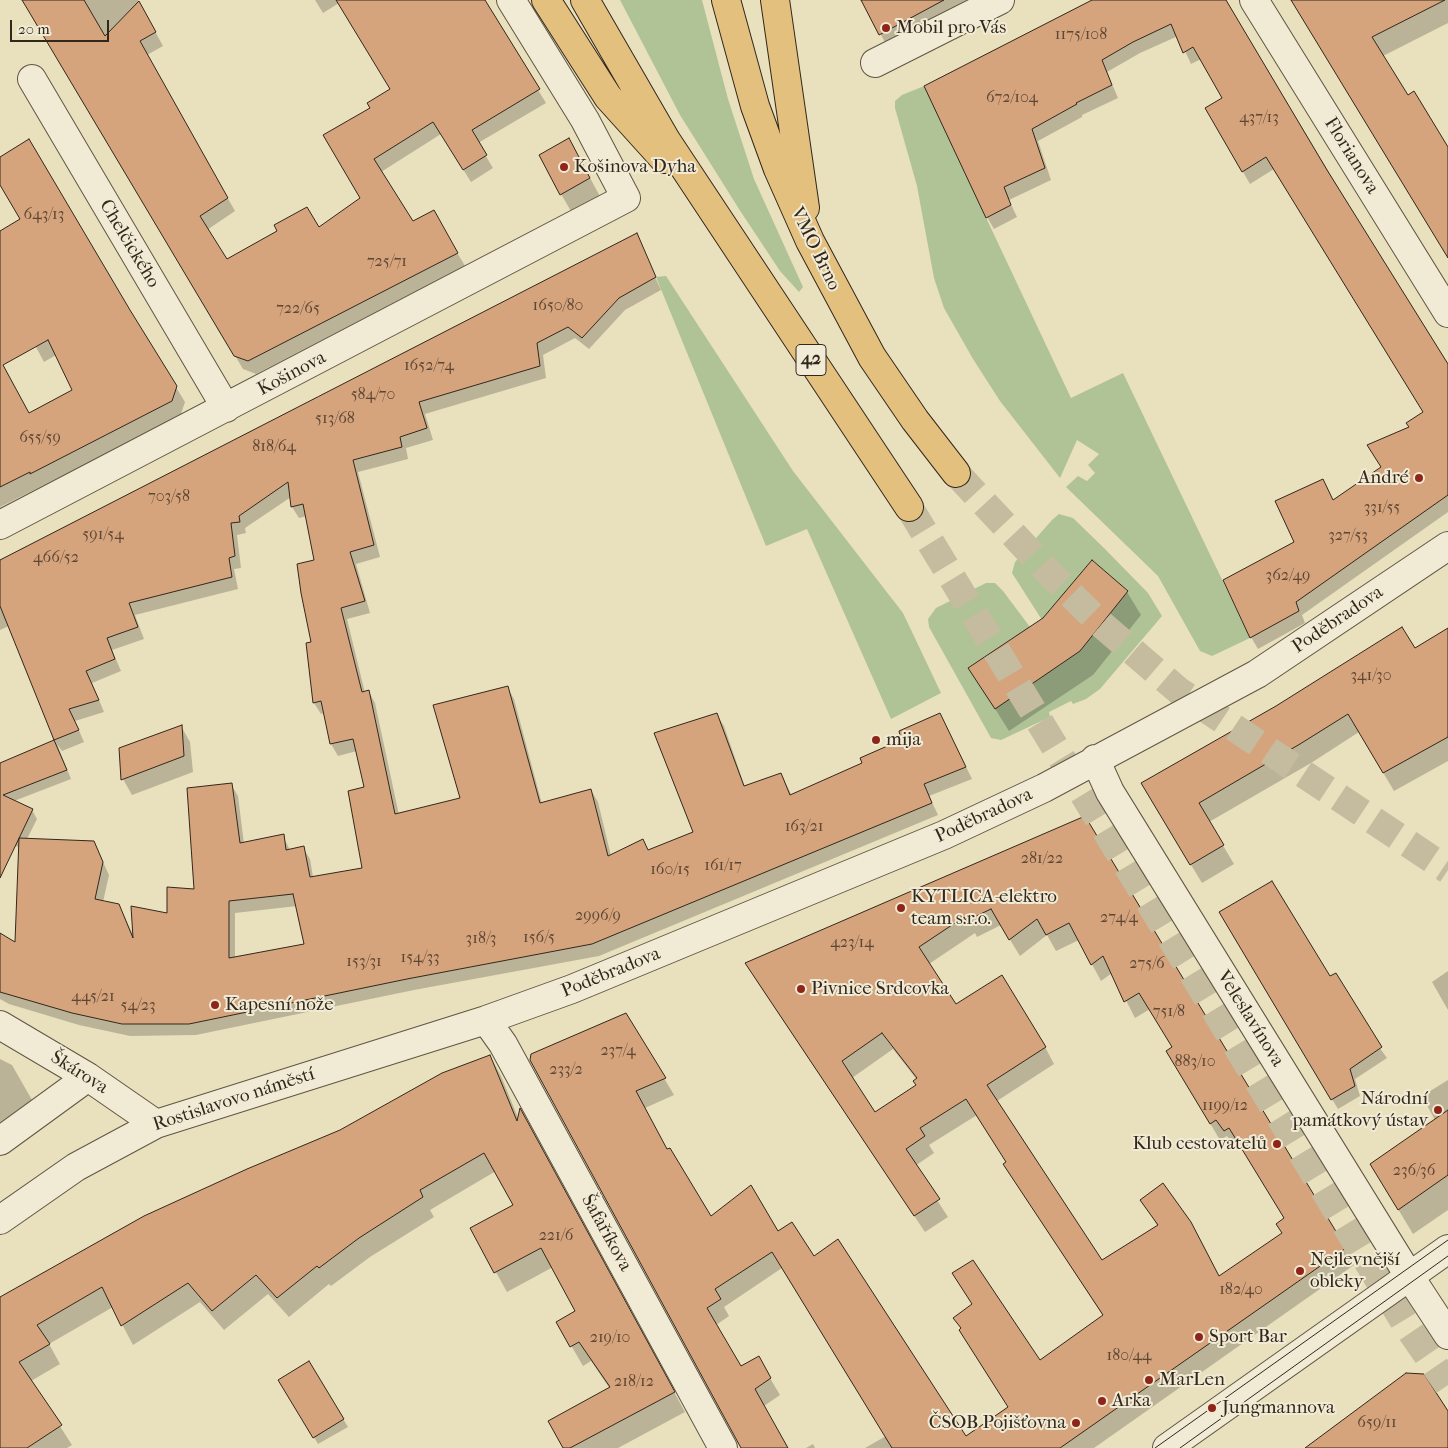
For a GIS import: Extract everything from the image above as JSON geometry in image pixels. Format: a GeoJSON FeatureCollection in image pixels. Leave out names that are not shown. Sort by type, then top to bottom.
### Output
{"type":"FeatureCollection","features":[{"type":"Feature","properties":{"kind":"highway","name":"42"},"geometry":{"type":"LineString","coordinates":[[546,0],[608,97],[713,212]]}},
{"type":"Feature","properties":{"kind":"highway","name":"42"},"geometry":{"type":"LineString","coordinates":[[585,0],[666,140],[909,507]]}},
{"type":"Feature","properties":{"kind":"highway","name":"VMO Brno"},"geometry":{"type":"LineString","coordinates":[[726,0],[755,106],[778,169],[810,241],[872,357],[915,420],[956,473]]}},
{"type":"Feature","properties":{"kind":"highway"},"geometry":{"type":"LineString","coordinates":[[774,0],[810,241]]}},
{"type":"Feature","properties":{"kind":"street","name":"Košinova"},"geometry":{"type":"LineString","coordinates":[[0,525],[584,222],[626,198],[585,120],[511,0]]}},
{"type":"Feature","properties":{"kind":"street"},"geometry":{"type":"LineString","coordinates":[[875,63],[1000,0]]}},
{"type":"Feature","properties":{"kind":"street","name":"Florianova"},"geometry":{"type":"LineString","coordinates":[[1254,0],[1448,313]]}},
{"type":"Feature","properties":{"kind":"street","name":"Chelčického"},"geometry":{"type":"LineString","coordinates":[[32,79],[226,408]]}},
{"type":"Feature","properties":{"kind":"street","name":"Poděbradova"},"geometry":{"type":"LineString","coordinates":[[486,1020],[572,989],[944,835],[1044,788],[1095,759],[1257,674],[1448,546]]}},
{"type":"Feature","properties":{"kind":"street","name":"Veleslavínova"},"geometry":{"type":"LineString","coordinates":[[1095,759],[1110,792],[1448,1335]]}},
{"type":"Feature","properties":{"kind":"street","name":"Rostislavovo náměstí"},"geometry":{"type":"LineString","coordinates":[[0,1220],[76,1167],[156,1124],[486,1020]]}},
{"type":"Feature","properties":{"kind":"street","name":"Šafaříkova"},"geometry":{"type":"LineString","coordinates":[[486,1020],[503,1044],[724,1448]]}},
{"type":"Feature","properties":{"kind":"street","name":"Škárova"},"geometry":{"type":"LineString","coordinates":[[0,1026],[88,1077],[156,1124]]}},
{"type":"Feature","properties":{"kind":"street"},"geometry":{"type":"LineString","coordinates":[[0,1141],[88,1077]]}},
{"type":"Feature","properties":{"kind":"street"},"geometry":{"type":"LineString","coordinates":[[1166,1448],[1448,1249]]}},
{"type":"Feature","properties":{"kind":"green space"},"geometry":{"type":"Polygon","coordinates":[[[620,0],[702,0],[728,99],[754,179],[803,287],[799,292],[780,271],[680,115],[620,0]]]}},
{"type":"Feature","properties":{"kind":"green space"},"geometry":{"type":"Polygon","coordinates":[[[924,86],[1071,398],[1123,373],[1250,638],[1212,656],[1200,651],[1158,576],[1066,487],[1078,476],[1087,481],[1095,473],[1088,465],[1099,454],[1077,440],[1060,478],[1000,401],[973,359],[944,308],[934,278],[917,186],[895,108],[895,101],[902,95],[924,86]]]}},
{"type":"Feature","properties":{"kind":"green space"},"geometry":{"type":"Polygon","coordinates":[[[666,276],[793,471],[903,613],[941,693],[891,719],[807,529],[766,546],[656,277],[666,276]]]}},
{"type":"Feature","properties":{"kind":"green space"},"geometry":{"type":"Polygon","coordinates":[[[1059,514],[1073,518],[1104,548],[1148,593],[1162,616],[1100,689],[1086,699],[1073,704],[1071,701],[1049,712],[1050,717],[1001,740],[991,738],[929,627],[928,619],[936,608],[986,583],[995,583],[1003,591],[1030,627],[968,668],[995,708],[1080,651],[1128,591],[1092,560],[1042,620],[1012,573],[1015,562],[1059,514]]]}},
{"type":"Feature","properties":{"kind":"building"},"geometry":{"type":"Polygon","coordinates":[[[22,0],[84,0],[105,36],[139,1],[156,32],[140,41],[228,198],[200,216],[227,259],[277,231],[274,225],[307,207],[319,227],[360,198],[323,135],[370,108],[367,103],[390,89],[336,0],[485,0],[540,89],[472,130],[487,155],[463,170],[433,122],[374,159],[413,221],[434,210],[458,253],[248,361],[234,356],[22,0]]]}},
{"type":"Feature","properties":{"kind":"building"},"geometry":{"type":"Polygon","coordinates":[[[861,0],[944,0],[879,35],[861,0]]]}},
{"type":"Feature","properties":{"kind":"building"},"geometry":{"type":"Polygon","coordinates":[[[1092,0],[1226,0],[1327,170],[1448,364],[1448,495],[1296,602],[1299,611],[1250,638],[1223,580],[1294,542],[1275,501],[1323,479],[1333,500],[1381,467],[1367,445],[1409,427],[1406,423],[1423,412],[1266,157],[1242,172],[1205,108],[1222,98],[1193,47],[1183,53],[1171,24],[1133,42],[1102,60],[1112,85],[1076,103],[1032,129],[1045,168],[1004,187],[1011,205],[986,218],[924,86],[1092,0]]]}},
{"type":"Feature","properties":{"kind":"building"},"geometry":{"type":"Polygon","coordinates":[[[1291,0],[1445,0],[1372,37],[1408,95],[1414,91],[1448,147],[1448,258],[1291,0]]]}},
{"type":"Feature","properties":{"kind":"building","name":"Košinova Dyha"},"geometry":{"type":"Polygon","coordinates":[[[569,138],[590,178],[560,195],[539,155],[569,138]]]}},
{"type":"Feature","properties":{"kind":"building"},"geometry":{"type":"Polygon","coordinates":[[[29,139],[177,386],[172,401],[30,474],[30,472],[0,487],[0,231],[20,219],[0,185],[0,157],[29,139]],[[48,340],[3,365],[29,413],[72,390],[48,340]]]}},
{"type":"Feature","properties":{"kind":"building"},"geometry":{"type":"Polygon","coordinates":[[[637,233],[656,277],[619,298],[582,338],[568,327],[537,343],[540,366],[419,402],[427,428],[400,437],[402,447],[353,460],[374,545],[350,552],[365,601],[341,608],[362,692],[369,690],[395,814],[460,798],[433,705],[508,686],[540,803],[591,789],[608,856],[643,839],[648,850],[693,832],[654,733],[717,713],[744,786],[781,773],[790,795],[862,763],[860,758],[901,740],[899,731],[940,713],[966,767],[924,784],[932,803],[592,944],[407,979],[189,1024],[122,1024],[72,1013],[0,992],[0,933],[15,942],[19,838],[94,841],[103,862],[95,899],[119,904],[133,938],[131,906],[167,913],[167,887],[194,889],[187,788],[232,783],[240,843],[284,834],[286,850],[304,846],[310,877],[362,868],[348,791],[364,787],[353,739],[330,744],[321,701],[313,703],[306,643],[311,642],[297,564],[314,560],[303,504],[291,507],[288,482],[239,516],[240,522],[231,523],[235,556],[229,558],[232,577],[129,603],[138,627],[107,638],[115,659],[86,671],[99,700],[69,709],[79,730],[54,740],[0,606],[0,560],[637,233]],[[293,894],[229,901],[229,958],[304,944],[293,894]]]}},
{"type":"Feature","properties":{"kind":"building"},"geometry":{"type":"Polygon","coordinates":[[[1092,560],[1128,591],[1080,651],[995,709],[968,668],[1043,618],[1092,560]]]}},
{"type":"Feature","properties":{"kind":"building"},"geometry":{"type":"Polygon","coordinates":[[[1402,627],[1415,648],[1448,628],[1448,737],[1383,773],[1348,714],[1199,803],[1224,845],[1190,865],[1141,783],[1276,706],[1402,627]]]}},
{"type":"Feature","properties":{"kind":"building"},"geometry":{"type":"Polygon","coordinates":[[[182,725],[184,756],[121,780],[119,748],[182,725]]]}},
{"type":"Feature","properties":{"kind":"building"},"geometry":{"type":"Polygon","coordinates":[[[54,740],[67,770],[3,795],[33,809],[0,878],[0,763],[54,740]]]}},
{"type":"Feature","properties":{"kind":"building"},"geometry":{"type":"Polygon","coordinates":[[[1085,816],[1346,1248],[1060,1448],[892,1448],[772,1252],[715,1289],[721,1299],[707,1308],[741,1366],[759,1356],[771,1378],[755,1389],[788,1448],[741,1448],[530,1060],[531,1054],[626,1013],[666,1078],[636,1091],[667,1149],[670,1148],[711,1216],[751,1185],[778,1231],[792,1222],[814,1256],[838,1239],[966,1436],[1008,1407],[959,1330],[961,1328],[953,1318],[972,1304],[952,1273],[973,1260],[1040,1360],[1103,1315],[1003,1164],[1006,1162],[966,1099],[920,1128],[925,1136],[906,1149],[940,1199],[914,1216],[745,963],[1085,816]],[[991,909],[966,921],[964,917],[919,947],[956,1004],[1002,975],[1046,1047],[987,1085],[1102,1260],[1158,1225],[1140,1200],[1163,1183],[1191,1222],[1219,1276],[1282,1233],[1276,1224],[1284,1218],[1229,1128],[1224,1131],[1216,1120],[1210,1124],[1166,1051],[1172,1047],[1139,993],[1124,1002],[1103,956],[1091,965],[1069,923],[1046,935],[1037,919],[1009,940],[991,909]],[[882,1033],[842,1061],[875,1112],[916,1085],[913,1081],[917,1078],[882,1033]]]}},
{"type":"Feature","properties":{"kind":"building"},"geometry":{"type":"Polygon","coordinates":[[[1272,881],[1330,976],[1336,973],[1382,1047],[1350,1069],[1355,1086],[1331,1100],[1219,912],[1272,881]]]}},
{"type":"Feature","properties":{"kind":"building"},"geometry":{"type":"Polygon","coordinates":[[[490,1055],[517,1121],[520,1108],[675,1392],[570,1448],[563,1448],[548,1421],[610,1387],[579,1342],[570,1347],[556,1322],[575,1311],[541,1248],[494,1273],[470,1228],[513,1205],[484,1153],[420,1190],[423,1197],[359,1238],[319,1268],[317,1266],[277,1298],[256,1275],[212,1311],[188,1283],[121,1326],[102,1287],[37,1325],[50,1344],[19,1362],[62,1425],[27,1448],[0,1448],[0,1297],[144,1216],[247,1169],[340,1130],[442,1073],[490,1055]]]}},
{"type":"Feature","properties":{"kind":"building"},"geometry":{"type":"Polygon","coordinates":[[[1448,1110],[1448,1175],[1398,1210],[1370,1164],[1448,1110]]]}},
{"type":"Feature","properties":{"kind":"building"},"geometry":{"type":"Polygon","coordinates":[[[309,1361],[344,1419],[313,1438],[278,1380],[309,1361]]]}},
{"type":"Feature","properties":{"kind":"building"},"geometry":{"type":"Polygon","coordinates":[[[1406,1373],[1424,1374],[1448,1411],[1448,1448],[1305,1448],[1406,1373]]]}},
{"type":"Feature","properties":{"kind":"tunnel"},"geometry":{"type":"LineString","coordinates":[[956,473],[1054,578],[1101,624],[1179,691],[1448,870]]}},
{"type":"Feature","properties":{"kind":"tunnel"},"geometry":{"type":"LineString","coordinates":[[909,507],[1405,1323],[1448,1385]]}},
{"type":"Feature","properties":{"kind":"tram line"},"geometry":{"type":"LineString","coordinates":[[1155,1448],[1448,1240]]}},
{"type":"Feature","properties":{"kind":"tram line"},"geometry":{"type":"LineString","coordinates":[[1180,1448],[1448,1256]]}},
{"type":"Feature","properties":{"kind":"place","name":"Mobil pro Vás"},"geometry":{"type":"Point","coordinates":[886,28]}},
{"type":"Feature","properties":{"kind":"place","name":"Košinova Dyha"},"geometry":{"type":"Point","coordinates":[564,167]}},
{"type":"Feature","properties":{"kind":"place","name":"André"},"geometry":{"type":"Point","coordinates":[1419,478]}},
{"type":"Feature","properties":{"kind":"place","name":"mija"},"geometry":{"type":"Point","coordinates":[876,740]}},
{"type":"Feature","properties":{"kind":"place","name":"KYTLICA-elektro team s.r.o."},"geometry":{"type":"Point","coordinates":[901,908]}},
{"type":"Feature","properties":{"kind":"place","name":"Pivnice Srdcovka"},"geometry":{"type":"Point","coordinates":[801,989]}},
{"type":"Feature","properties":{"kind":"place","name":"Kapesní nože"},"geometry":{"type":"Point","coordinates":[215,1005]}},
{"type":"Feature","properties":{"kind":"place","name":"Národní památkový ústav"},"geometry":{"type":"Point","coordinates":[1438,1110]}},
{"type":"Feature","properties":{"kind":"place","name":"Klub cestovatelů"},"geometry":{"type":"Point","coordinates":[1277,1144]}},
{"type":"Feature","properties":{"kind":"place","name":"Nejlevnější obleky"},"geometry":{"type":"Point","coordinates":[1300,1271]}},
{"type":"Feature","properties":{"kind":"place","name":"Sport Bar"},"geometry":{"type":"Point","coordinates":[1199,1337]}},
{"type":"Feature","properties":{"kind":"place","name":"MarLen"},"geometry":{"type":"Point","coordinates":[1149,1380]}},
{"type":"Feature","properties":{"kind":"place","name":"Arka"},"geometry":{"type":"Point","coordinates":[1102,1401]}},
{"type":"Feature","properties":{"kind":"place","name":"Jungmannova"},"geometry":{"type":"Point","coordinates":[1212,1408]}},
{"type":"Feature","properties":{"kind":"place","name":"ČSOB Pojišťovna"},"geometry":{"type":"Point","coordinates":[1076,1423]}}]}
